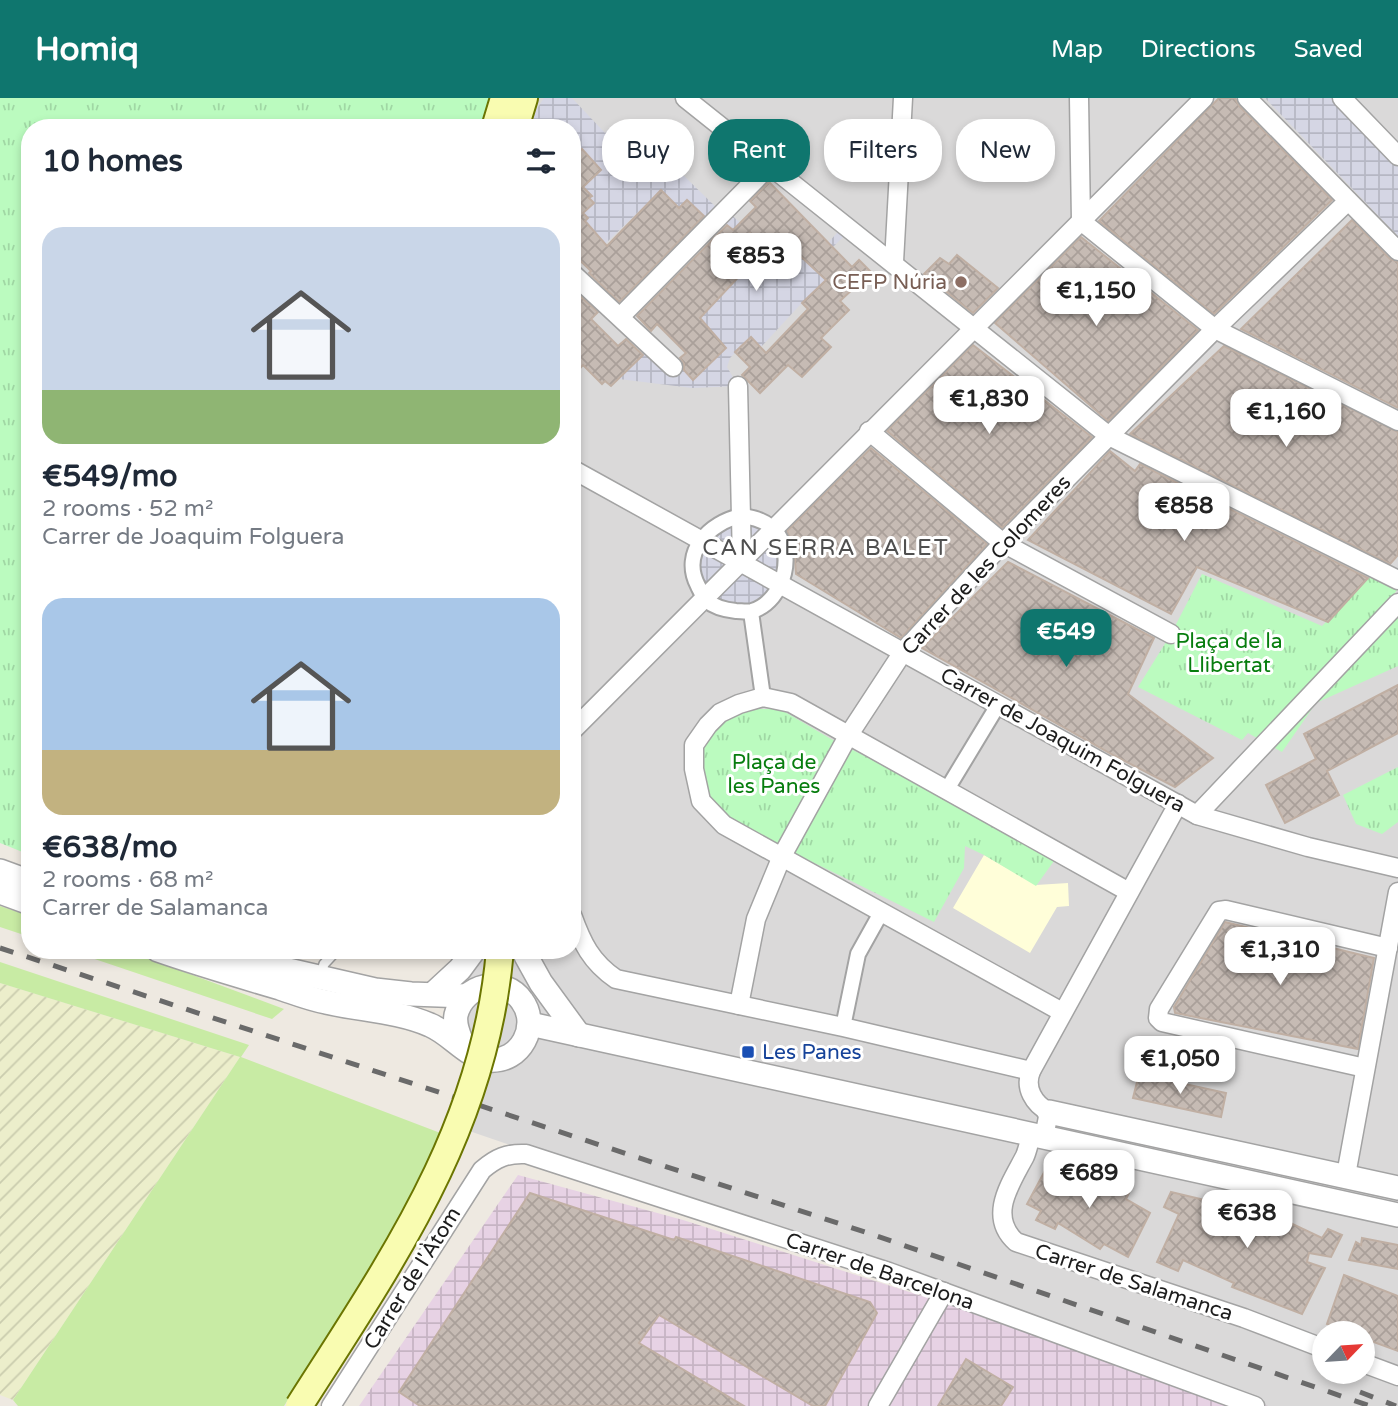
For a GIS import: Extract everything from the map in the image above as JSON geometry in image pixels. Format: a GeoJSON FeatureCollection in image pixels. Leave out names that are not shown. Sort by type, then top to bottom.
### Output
{"type":"FeatureCollection","features":[{"type":"Feature","properties":{"kind":"main road"},"geometry":{"type":"LineString","coordinates":[[498,119],[504,98]]}},
{"type":"Feature","properties":{"kind":"main road"},"geometry":{"type":"LineString","coordinates":[[518,119],[524,98]]}},
{"type":"Feature","properties":{"kind":"main road"},"geometry":{"type":"LineString","coordinates":[[299,1406],[376,1285],[420,1210],[451,1147],[484,1047],[493,1007],[499,959]]}},
{"type":"Feature","properties":{"kind":"street"},"geometry":{"type":"LineString","coordinates":[[685,98],[711,119]]}},
{"type":"Feature","properties":{"kind":"street"},"geometry":{"type":"LineString","coordinates":[[894,262],[903,98]]}},
{"type":"Feature","properties":{"kind":"street"},"geometry":{"type":"LineString","coordinates":[[1079,98],[1080,221]]}},
{"type":"Feature","properties":{"kind":"street"},"geometry":{"type":"LineString","coordinates":[[581,722],[1204,98]]}},
{"type":"Feature","properties":{"kind":"street"},"geometry":{"type":"LineString","coordinates":[[1247,98],[1398,251]]}},
{"type":"Feature","properties":{"kind":"street"},"geometry":{"type":"LineString","coordinates":[[1342,98],[1397,154]]}},
{"type":"Feature","properties":{"kind":"street"},"geometry":{"type":"LineString","coordinates":[[621,316],[753,182]]}},
{"type":"Feature","properties":{"kind":"street"},"geometry":{"type":"LineString","coordinates":[[790,182],[894,262],[972,328],[1109,436],[1398,580]]}},
{"type":"Feature","properties":{"kind":"street","name":"Carrer de les Colomeres"},"geometry":{"type":"LineString","coordinates":[[739,1004],[756,919],[782,856],[848,736],[904,652],[1003,543],[1216,328],[1348,201]]}},
{"type":"Feature","properties":{"kind":"street"},"geometry":{"type":"LineString","coordinates":[[1080,221],[1216,328],[1398,421]]}},
{"type":"Feature","properties":{"kind":"street"},"geometry":{"type":"LineString","coordinates":[[581,281],[673,367]]}},
{"type":"Feature","properties":{"kind":"street"},"geometry":{"type":"LineString","coordinates":[[738,386],[742,561]]}},
{"type":"Feature","properties":{"kind":"street"},"geometry":{"type":"LineString","coordinates":[[869,431],[1003,543],[1171,634]]}},
{"type":"Feature","properties":{"kind":"street"},"geometry":{"type":"LineString","coordinates":[[581,474],[701,539]]}},
{"type":"Feature","properties":{"kind":"street"},"geometry":{"type":"LineString","coordinates":[[741,516],[764,521],[774,529],[785,555],[785,573],[775,595],[751,612],[730,610],[705,599],[695,580],[693,565],[695,551],[701,539],[718,523],[741,516]]}},
{"type":"Feature","properties":{"kind":"street","name":"Carrer de Joaquim Folguera"},"geometry":{"type":"LineString","coordinates":[[701,539],[1197,815],[1308,847],[1398,868]]}},
{"type":"Feature","properties":{"kind":"street"},"geometry":{"type":"LineString","coordinates":[[1197,815],[1398,603]]}},
{"type":"Feature","properties":{"kind":"street"},"geometry":{"type":"LineString","coordinates":[[751,612],[763,697]]}},
{"type":"Feature","properties":{"kind":"street"},"geometry":{"type":"LineString","coordinates":[[1062,1012],[724,825],[701,800],[694,769],[694,745],[720,713],[763,697],[791,703],[1129,892]]}},
{"type":"Feature","properties":{"kind":"street"},"geometry":{"type":"LineString","coordinates":[[946,791],[998,705]]}},
{"type":"Feature","properties":{"kind":"street"},"geometry":{"type":"LineString","coordinates":[[1178,804],[1031,1071],[1028,1082],[1035,1102],[1049,1112],[1398,1188]]}},
{"type":"Feature","properties":{"kind":"street"},"geometry":{"type":"LineString","coordinates":[[0,871],[21,879]]}},
{"type":"Feature","properties":{"kind":"street"},"geometry":{"type":"LineString","coordinates":[[0,891],[21,899]]}},
{"type":"Feature","properties":{"kind":"street"},"geometry":{"type":"LineString","coordinates":[[1346,1175],[1398,892]]}},
{"type":"Feature","properties":{"kind":"street"},"geometry":{"type":"LineString","coordinates":[[1366,1068],[1162,1022],[1158,1018],[1159,1009],[1219,911],[1226,910],[1388,948]]}},
{"type":"Feature","properties":{"kind":"street"},"geometry":{"type":"LineString","coordinates":[[843,1027],[858,954],[882,911]]}},
{"type":"Feature","properties":{"kind":"street"},"geometry":{"type":"LineString","coordinates":[[581,940],[600,968],[616,979],[843,1027],[1031,1071]]}},
{"type":"Feature","properties":{"kind":"street"},"geometry":{"type":"LineString","coordinates":[[187,959],[326,1003],[370,1009],[430,1025],[463,1045],[472,1054],[488,1060],[512,1055],[522,1046],[530,1024],[523,1002],[527,959]]}},
{"type":"Feature","properties":{"kind":"street"},"geometry":{"type":"LineString","coordinates":[[252,959],[275,967],[375,990],[469,994],[484,986],[493,985],[506,988],[523,1002]]}},
{"type":"Feature","properties":{"kind":"street"},"geometry":{"type":"LineString","coordinates":[[433,994],[469,959]]}},
{"type":"Feature","properties":{"kind":"street"},"geometry":{"type":"LineString","coordinates":[[463,1045],[456,1028],[456,1015],[469,994],[475,959]]}},
{"type":"Feature","properties":{"kind":"street"},"geometry":{"type":"LineString","coordinates":[[530,959],[541,983],[579,1035]]}},
{"type":"Feature","properties":{"kind":"street"},"geometry":{"type":"LineString","coordinates":[[530,1024],[1398,1214]]}},
{"type":"Feature","properties":{"kind":"street","name":"Carrer de Salamanca"},"geometry":{"type":"LineString","coordinates":[[1049,1112],[1038,1136],[1027,1151],[1002,1207],[1004,1227],[1016,1242],[1244,1318],[1312,1344]]}},
{"type":"Feature","properties":{"kind":"street","name":"Carrer de Barcelona"},"geometry":{"type":"LineString","coordinates":[[500,1157],[526,1154],[944,1292],[1255,1406]]}},
{"type":"Feature","properties":{"kind":"street","name":"Carrer de l'Àtom"},"geometry":{"type":"LineString","coordinates":[[331,1406],[471,1185],[482,1170],[500,1157]]}},
{"type":"Feature","properties":{"kind":"street"},"geometry":{"type":"LineString","coordinates":[[878,1406],[944,1292]]}},
{"type":"Feature","properties":{"kind":"street"},"geometry":{"type":"LineString","coordinates":[[1376,1368],[1398,1376]]}},
{"type":"Feature","properties":{"kind":"lane"},"geometry":{"type":"LineString","coordinates":[[320,977],[329,959]]}},
{"type":"Feature","properties":{"kind":"shaded area"},"geometry":{"type":"Polygon","coordinates":[[[513,98],[1398,98],[1398,1406],[1267,1406],[446,1123],[466,1058],[453,959],[581,959],[581,119],[507,119],[513,98]]]}},
{"type":"Feature","properties":{"kind":"shaded area"},"geometry":{"type":"Polygon","coordinates":[[[544,98],[572,98],[602,130],[602,182],[690,182],[722,213],[726,210],[787,265],[797,253],[809,264],[845,224],[851,229],[816,264],[831,279],[799,306],[761,347],[750,337],[730,358],[727,367],[738,386],[692,388],[619,379],[651,345],[676,362],[693,380],[726,348],[709,329],[675,308],[705,312],[746,269],[730,254],[743,240],[719,217],[711,222],[687,200],[679,208],[661,190],[605,244],[584,222],[588,218],[583,213],[594,203],[583,187],[601,170],[581,150],[581,119],[534,119],[544,98]]]}},
{"type":"Feature","properties":{"kind":"shaded area"},"geometry":{"type":"Polygon","coordinates":[[[1265,98],[1331,98],[1398,167],[1398,236],[1265,98]]]}},
{"type":"Feature","properties":{"kind":"shaded area"},"geometry":{"type":"Polygon","coordinates":[[[763,521],[785,555],[765,604],[716,606],[693,565],[718,523],[763,521]]]}},
{"type":"Feature","properties":{"kind":"shaded area"},"geometry":{"type":"Polygon","coordinates":[[[984,855],[1036,885],[1068,883],[1069,906],[1057,907],[1030,953],[953,908],[984,855]]]}},
{"type":"Feature","properties":{"kind":"shaded area"},"geometry":{"type":"Polygon","coordinates":[[[0,983],[240,1057],[13,1400],[0,1395],[0,983]]]}},
{"type":"Feature","properties":{"kind":"shaded area"},"geometry":{"type":"Polygon","coordinates":[[[518,1175],[683,1220],[1268,1406],[359,1406],[518,1175]]]}},
{"type":"Feature","properties":{"kind":"green space"},"geometry":{"type":"Polygon","coordinates":[[[0,98],[489,98],[485,119],[21,119],[21,851],[0,843],[0,98]]]}},
{"type":"Feature","properties":{"kind":"green space","name":"Plaça de la Llibertat"},"geometry":{"type":"Polygon","coordinates":[[[1377,570],[1397,590],[1341,669],[1398,618],[1398,666],[1316,703],[1282,752],[1248,733],[1242,740],[1138,687],[1171,634],[1202,574],[1322,626],[1377,570]]]}},
{"type":"Feature","properties":{"kind":"green space","name":"Plaça de les Panes"},"geometry":{"type":"Polygon","coordinates":[[[752,709],[780,709],[831,739],[1059,854],[1036,886],[965,846],[964,868],[934,922],[756,834],[713,802],[706,791],[701,772],[706,742],[721,722],[734,714],[752,709]]]}},
{"type":"Feature","properties":{"kind":"green space"},"geometry":{"type":"Polygon","coordinates":[[[1398,767],[1398,822],[1382,834],[1356,824],[1343,795],[1398,767]]]}},
{"type":"Feature","properties":{"kind":"green space"},"geometry":{"type":"Polygon","coordinates":[[[0,906],[21,913],[21,934],[0,927],[0,906]]]}},
{"type":"Feature","properties":{"kind":"green space"},"geometry":{"type":"Polygon","coordinates":[[[95,959],[149,959],[284,1009],[272,1019],[95,959]]]}},
{"type":"Feature","properties":{"kind":"green space"},"geometry":{"type":"Polygon","coordinates":[[[0,962],[249,1045],[241,1057],[443,1134],[377,1261],[284,1406],[18,1406],[13,1400],[240,1057],[0,983],[0,962]]]}},
{"type":"Feature","properties":{"kind":"building"},"geometry":{"type":"Polygon","coordinates":[[[1219,98],[1235,98],[1239,106],[1332,200],[1214,314],[1099,221],[1219,98]]]}},
{"type":"Feature","properties":{"kind":"building"},"geometry":{"type":"Polygon","coordinates":[[[581,150],[601,170],[583,187],[592,196],[589,198],[594,203],[583,213],[588,218],[585,221],[607,246],[661,190],[679,208],[687,200],[704,216],[619,302],[581,262],[581,150]]]}},
{"type":"Feature","properties":{"kind":"building"},"geometry":{"type":"Polygon","coordinates":[[[769,182],[852,267],[859,260],[871,272],[840,301],[849,310],[821,338],[831,347],[802,377],[788,365],[760,393],[742,375],[750,367],[735,352],[751,337],[766,353],[808,309],[802,303],[826,280],[797,253],[787,265],[759,238],[757,240],[750,233],[730,254],[746,269],[700,318],[726,348],[693,380],[684,370],[680,358],[686,353],[657,324],[651,331],[637,316],[727,225],[733,230],[756,207],[750,201],[769,182]]]}},
{"type":"Feature","properties":{"kind":"building"},"geometry":{"type":"Polygon","coordinates":[[[1352,220],[1390,259],[1398,262],[1398,408],[1241,329],[1352,220]]]}},
{"type":"Feature","properties":{"kind":"building"},"geometry":{"type":"Polygon","coordinates":[[[1081,237],[1198,330],[1108,421],[995,323],[1081,237]]]}},
{"type":"Feature","properties":{"kind":"building","name":"CEFP Núria"},"geometry":{"type":"Polygon","coordinates":[[[957,255],[998,288],[973,313],[924,274],[940,258],[949,264],[957,255]]]}},
{"type":"Feature","properties":{"kind":"building"},"geometry":{"type":"Polygon","coordinates":[[[581,297],[598,312],[591,319],[618,346],[626,339],[643,355],[611,386],[605,381],[602,384],[583,365],[581,367],[581,297]]]}},
{"type":"Feature","properties":{"kind":"building"},"geometry":{"type":"Polygon","coordinates":[[[973,345],[1092,437],[1002,528],[887,431],[973,345]]]}},
{"type":"Feature","properties":{"kind":"building"},"geometry":{"type":"Polygon","coordinates":[[[1224,346],[1398,432],[1398,555],[1390,564],[1130,434],[1224,346]]]}},
{"type":"Feature","properties":{"kind":"building"},"geometry":{"type":"Polygon","coordinates":[[[871,448],[987,544],[901,638],[796,574],[794,547],[787,531],[871,448]]]}},
{"type":"Feature","properties":{"kind":"building"},"geometry":{"type":"Polygon","coordinates":[[[1110,451],[1135,471],[1140,464],[1368,578],[1328,622],[1197,567],[1171,614],[1028,540],[1110,451]]]}},
{"type":"Feature","properties":{"kind":"building"},"geometry":{"type":"Polygon","coordinates":[[[1008,562],[1154,638],[1128,694],[1213,758],[1175,787],[922,648],[1008,562]]]}},
{"type":"Feature","properties":{"kind":"building"},"geometry":{"type":"Polygon","coordinates":[[[1398,685],[1398,733],[1327,771],[1339,795],[1285,823],[1266,785],[1316,759],[1304,734],[1398,685]]]}},
{"type":"Feature","properties":{"kind":"building"},"geometry":{"type":"Polygon","coordinates":[[[1225,922],[1374,958],[1358,1049],[1175,1013],[1174,1007],[1225,922]]]}},
{"type":"Feature","properties":{"kind":"building"},"geometry":{"type":"Polygon","coordinates":[[[1139,1074],[1226,1093],[1221,1117],[1133,1098],[1139,1074]]]}},
{"type":"Feature","properties":{"kind":"building"},"geometry":{"type":"Polygon","coordinates":[[[1048,1165],[1089,1182],[1092,1175],[1129,1193],[1126,1199],[1150,1213],[1128,1257],[1104,1244],[1100,1249],[1058,1223],[1055,1229],[1036,1220],[1041,1211],[1027,1204],[1048,1165]]]}},
{"type":"Feature","properties":{"kind":"building"},"geometry":{"type":"Polygon","coordinates":[[[1171,1192],[1217,1203],[1263,1223],[1267,1212],[1322,1238],[1328,1229],[1342,1235],[1331,1257],[1309,1253],[1307,1262],[1325,1268],[1302,1314],[1232,1287],[1234,1283],[1183,1260],[1178,1271],[1157,1262],[1179,1214],[1164,1207],[1171,1192]]]}},
{"type":"Feature","properties":{"kind":"building"},"geometry":{"type":"Polygon","coordinates":[[[530,1193],[674,1240],[676,1237],[870,1302],[877,1313],[825,1406],[813,1406],[659,1315],[639,1343],[744,1406],[420,1406],[399,1392],[530,1193]]]}},
{"type":"Feature","properties":{"kind":"building"},"geometry":{"type":"Polygon","coordinates":[[[1362,1238],[1398,1245],[1398,1269],[1349,1260],[1356,1242],[1361,1245],[1362,1238]]]}},
{"type":"Feature","properties":{"kind":"building"},"geometry":{"type":"Polygon","coordinates":[[[1344,1275],[1398,1296],[1398,1351],[1376,1343],[1376,1321],[1328,1321],[1344,1275]]]}},
{"type":"Feature","properties":{"kind":"building"},"geometry":{"type":"Polygon","coordinates":[[[966,1359],[1013,1387],[1001,1406],[938,1406],[966,1359]]]}},
{"type":"Feature","properties":{"kind":"railway"},"geometry":{"type":"LineString","coordinates":[[0,948],[21,955]]}},
{"type":"Feature","properties":{"kind":"railway"},"geometry":{"type":"LineString","coordinates":[[34,959],[868,1233],[1370,1406]]}},
{"type":"Feature","properties":{"kind":"railway"},"geometry":{"type":"LineString","coordinates":[[1360,1392],[1396,1406]]}},
{"type":"Feature","properties":{"kind":"place","name":"CEFP Núria"},"geometry":{"type":"Point","coordinates":[961,282]}},
{"type":"Feature","properties":{"kind":"place","name":"Les Panes"},"geometry":{"type":"Point","coordinates":[748,1052]}},
{"type":"Feature","properties":{"kind":"district","name":"CAN SERRA BALET"},"geometry":{"type":"Point","coordinates":[826,547]}}]}
